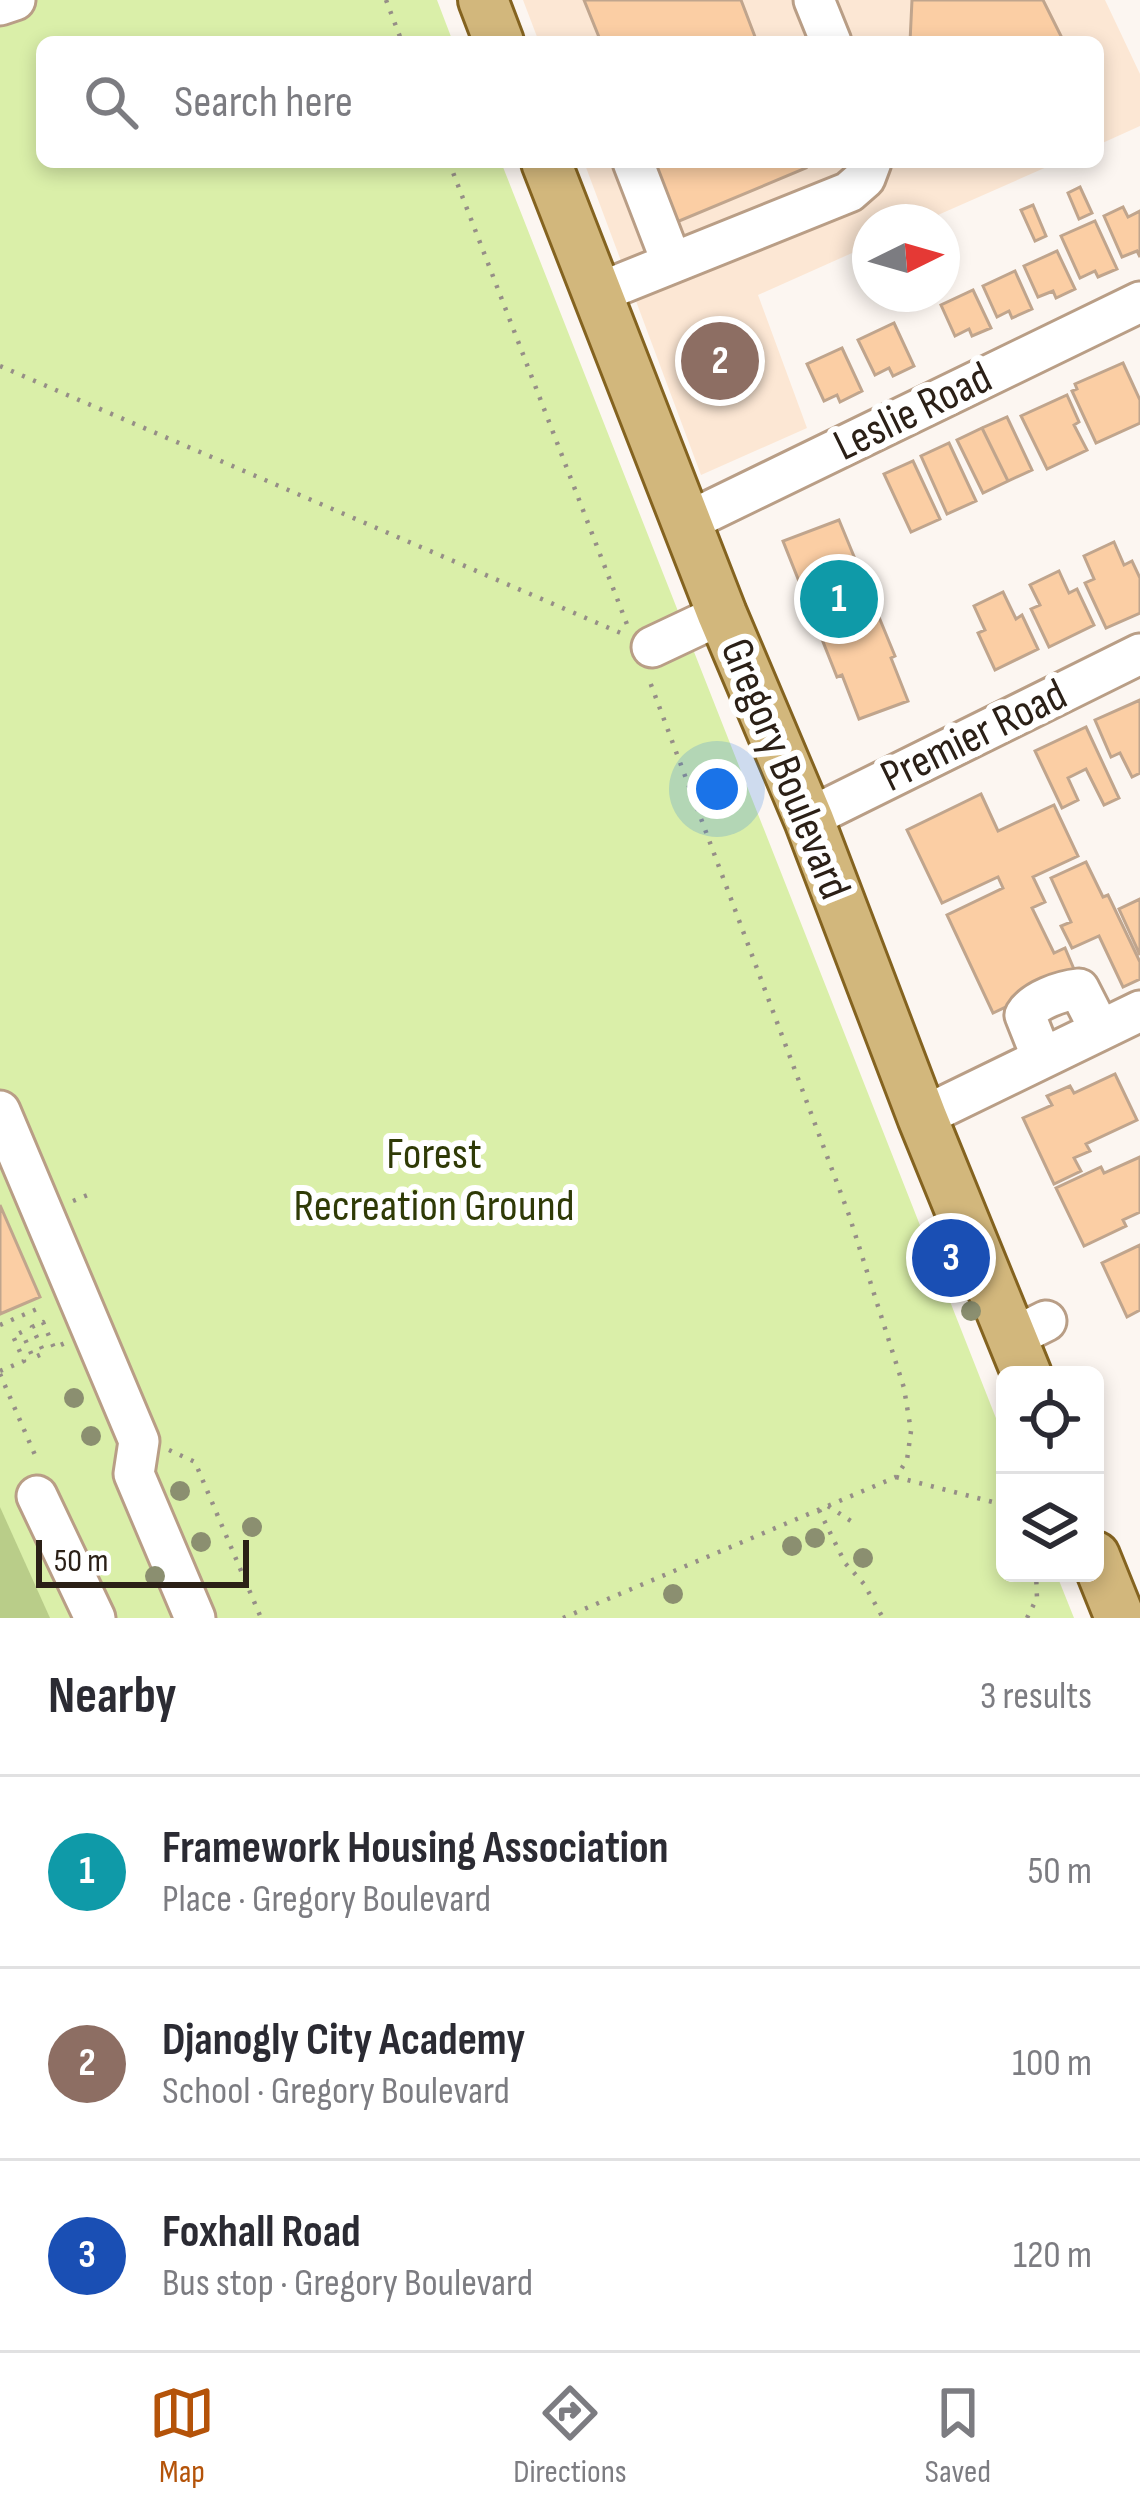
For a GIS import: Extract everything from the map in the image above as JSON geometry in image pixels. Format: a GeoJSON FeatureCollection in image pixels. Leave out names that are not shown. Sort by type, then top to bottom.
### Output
{"type":"FeatureCollection","features":[{"type":"Feature","properties":{"kind":"main road"},"geometry":{"type":"LineString","coordinates":[[483,0],[497,36]]}},
{"type":"Feature","properties":{"kind":"main road","name":"Gregory Boulevard"},"geometry":{"type":"LineString","coordinates":[[548,168],[722,614],[809,820],[922,1117],[1028,1345]]}},
{"type":"Feature","properties":{"kind":"main road"},"geometry":{"type":"LineString","coordinates":[[1104,1578],[1120,1618]]}},
{"type":"Feature","properties":{"kind":"street"},"geometry":{"type":"LineString","coordinates":[[0,5],[15,0]]}},
{"type":"Feature","properties":{"kind":"street"},"geometry":{"type":"LineString","coordinates":[[814,0],[829,36]]}},
{"type":"Feature","properties":{"kind":"street"},"geometry":{"type":"LineString","coordinates":[[634,168],[672,263]]}},
{"type":"Feature","properties":{"kind":"street"},"geometry":{"type":"LineString","coordinates":[[598,293],[848,192],[865,178],[869,168]]}},
{"type":"Feature","properties":{"kind":"street","name":"Leslie Road"},"geometry":{"type":"LineString","coordinates":[[687,521],[1140,302]]}},
{"type":"Feature","properties":{"kind":"street"},"geometry":{"type":"LineString","coordinates":[[650,663],[722,614]]}},
{"type":"Feature","properties":{"kind":"street","name":"Premier Road"},"geometry":{"type":"LineString","coordinates":[[809,820],[1140,654]]}},
{"type":"Feature","properties":{"kind":"street"},"geometry":{"type":"LineString","coordinates":[[922,1117],[1140,1011]]}},
{"type":"Feature","properties":{"kind":"street"},"geometry":{"type":"LineString","coordinates":[[0,1112],[139,1441],[134,1474],[195,1618]]}},
{"type":"Feature","properties":{"kind":"street"},"geometry":{"type":"LineString","coordinates":[[38,1496],[94,1618]]}},
{"type":"Feature","properties":{"kind":"path"},"geometry":{"type":"LineString","coordinates":[[386,0],[400,36]]}},
{"type":"Feature","properties":{"kind":"path"},"geometry":{"type":"LineString","coordinates":[[0,366],[633,638],[451,168]]}},
{"type":"Feature","properties":{"kind":"path"},"geometry":{"type":"LineString","coordinates":[[650,663],[850,1215],[904,1388],[911,1431],[907,1460],[896,1478]]}},
{"type":"Feature","properties":{"kind":"path"},"geometry":{"type":"LineString","coordinates":[[64,1204],[95,1192]]}},
{"type":"Feature","properties":{"kind":"path"},"geometry":{"type":"LineString","coordinates":[[0,1325],[38,1309]]}},
{"type":"Feature","properties":{"kind":"path"},"geometry":{"type":"LineString","coordinates":[[16,1318],[33,1358],[44,1353],[26,1314]]}},
{"type":"Feature","properties":{"kind":"path"},"geometry":{"type":"LineString","coordinates":[[32,1327],[43,1322],[54,1348],[92,1331]]}},
{"type":"Feature","properties":{"kind":"path"},"geometry":{"type":"LineString","coordinates":[[22,1332],[13,1336],[24,1361],[0,1373],[51,1491],[38,1496]]}},
{"type":"Feature","properties":{"kind":"path"},"geometry":{"type":"LineString","coordinates":[[139,1441],[195,1462],[261,1618]]}},
{"type":"Feature","properties":{"kind":"path"},"geometry":{"type":"LineString","coordinates":[[563,1618],[896,1478],[996,1504]]}},
{"type":"Feature","properties":{"kind":"path"},"geometry":{"type":"LineString","coordinates":[[827,1506],[854,1523]]}},
{"type":"Feature","properties":{"kind":"path"},"geometry":{"type":"LineString","coordinates":[[819,1510],[845,1562],[883,1618]]}},
{"type":"Feature","properties":{"kind":"path"},"geometry":{"type":"LineString","coordinates":[[1027,1618],[1037,1598],[1036,1582]]}},
{"type":"Feature","properties":{"kind":"shaded area"},"geometry":{"type":"Polygon","coordinates":[[[523,0],[1105,0],[1140,74],[1140,126],[1104,142],[1104,36],[537,36],[523,0]]]}},
{"type":"Feature","properties":{"kind":"shaded area"},"geometry":{"type":"Polygon","coordinates":[[[586,168],[1044,168],[960,205],[852,204],[852,253],[758,295],[807,428],[701,475],[586,168]]]}},
{"type":"Feature","properties":{"kind":"green space","name":"Forest Recreation Ground"},"geometry":{"type":"Polygon","coordinates":[[[0,0],[437,0],[451,36],[36,36],[36,168],[503,168],[996,1418],[996,1582],[1060,1582],[1074,1618],[0,1618],[0,0]]]}},
{"type":"Feature","properties":{"kind":"green space"},"geometry":{"type":"Polygon","coordinates":[[[0,1507],[50,1618],[0,1618],[0,1507]]]}},
{"type":"Feature","properties":{"kind":"building"},"geometry":{"type":"Polygon","coordinates":[[[584,0],[741,0],[755,36],[599,36],[584,0]]]}},
{"type":"Feature","properties":{"kind":"building"},"geometry":{"type":"Polygon","coordinates":[[[912,0],[1043,0],[1061,36],[910,36],[912,0]]]}},
{"type":"Feature","properties":{"kind":"building"},"geometry":{"type":"Polygon","coordinates":[[[650,168],[806,168],[672,224],[650,168]]]}},
{"type":"Feature","properties":{"kind":"building"},"geometry":{"type":"Polygon","coordinates":[[[1080,187],[1092,213],[1079,219],[1068,193],[1080,187]]]}},
{"type":"Feature","properties":{"kind":"building"},"geometry":{"type":"Polygon","coordinates":[[[1033,205],[1046,236],[1035,241],[1021,210],[1033,205]]]}},
{"type":"Feature","properties":{"kind":"building"},"geometry":{"type":"Polygon","coordinates":[[[1123,207],[1128,217],[1140,211],[1140,257],[1137,251],[1122,257],[1104,216],[1123,207]]]}},
{"type":"Feature","properties":{"kind":"building"},"geometry":{"type":"Polygon","coordinates":[[[1095,221],[1117,269],[1080,278],[1061,236],[1095,221]]]}},
{"type":"Feature","properties":{"kind":"building"},"geometry":{"type":"Polygon","coordinates":[[[1057,251],[1075,289],[1056,298],[1053,291],[1038,297],[1024,266],[1057,251]]]}},
{"type":"Feature","properties":{"kind":"building"},"geometry":{"type":"Polygon","coordinates":[[[1015,271],[1032,309],[1012,318],[1009,311],[997,317],[983,286],[1015,271]]]}},
{"type":"Feature","properties":{"kind":"building"},"geometry":{"type":"Polygon","coordinates":[[[973,290],[991,328],[972,336],[969,329],[955,336],[944,312],[960,312],[960,296],[973,290]]]}},
{"type":"Feature","properties":{"kind":"building"},"geometry":{"type":"Polygon","coordinates":[[[894,323],[914,366],[893,376],[889,368],[875,375],[858,340],[894,323]]]}},
{"type":"Feature","properties":{"kind":"building"},"geometry":{"type":"Polygon","coordinates":[[[842,348],[862,391],[840,402],[837,395],[824,401],[807,364],[842,348]]]}},
{"type":"Feature","properties":{"kind":"building"},"geometry":{"type":"Polygon","coordinates":[[[1123,363],[1140,400],[1140,423],[1096,443],[1072,391],[1077,389],[1075,384],[1123,363]]]}},
{"type":"Feature","properties":{"kind":"building"},"geometry":{"type":"Polygon","coordinates":[[[1067,395],[1079,422],[1074,425],[1087,450],[1047,469],[1021,416],[1067,395]]]}},
{"type":"Feature","properties":{"kind":"building"},"geometry":{"type":"Polygon","coordinates":[[[1007,417],[1032,470],[1008,481],[982,428],[1007,417]]]}},
{"type":"Feature","properties":{"kind":"building"},"geometry":{"type":"Polygon","coordinates":[[[982,428],[1008,481],[983,493],[957,440],[982,428]]]}},
{"type":"Feature","properties":{"kind":"building"},"geometry":{"type":"Polygon","coordinates":[[[949,443],[976,501],[947,514],[921,456],[949,443]]]}},
{"type":"Feature","properties":{"kind":"building"},"geometry":{"type":"Polygon","coordinates":[[[913,461],[940,519],[911,532],[884,474],[913,461]]]}},
{"type":"Feature","properties":{"kind":"building"},"geometry":{"type":"Polygon","coordinates":[[[839,520],[895,656],[891,658],[908,701],[859,719],[842,675],[837,677],[783,541],[839,520]]]}},
{"type":"Feature","properties":{"kind":"building"},"geometry":{"type":"Polygon","coordinates":[[[1114,542],[1124,565],[1132,561],[1140,578],[1140,613],[1106,628],[1085,583],[1094,579],[1084,556],[1114,542]]]}},
{"type":"Feature","properties":{"kind":"building"},"geometry":{"type":"Polygon","coordinates":[[[1059,571],[1069,593],[1077,589],[1094,625],[1049,647],[1031,609],[1040,605],[1030,585],[1059,571]]]}},
{"type":"Feature","properties":{"kind":"building"},"geometry":{"type":"Polygon","coordinates":[[[1003,592],[1016,619],[1022,615],[1038,649],[995,670],[978,633],[985,630],[974,606],[1003,592]]]}},
{"type":"Feature","properties":{"kind":"building"},"geometry":{"type":"Polygon","coordinates":[[[1140,700],[1140,773],[1132,777],[1120,753],[1111,757],[1095,720],[1140,700]]]}},
{"type":"Feature","properties":{"kind":"building"},"geometry":{"type":"Polygon","coordinates":[[[1086,727],[1119,798],[1104,805],[1086,769],[1068,778],[1078,800],[1062,808],[1035,751],[1086,727]]]}},
{"type":"Feature","properties":{"kind":"building"},"geometry":{"type":"Polygon","coordinates":[[[981,794],[998,831],[1054,805],[1078,856],[1033,877],[1045,902],[1032,908],[1054,953],[1065,948],[1076,974],[993,1013],[947,915],[1003,888],[998,877],[942,903],[907,830],[981,794]]]}},
{"type":"Feature","properties":{"kind":"building"},"geometry":{"type":"Polygon","coordinates":[[[1086,862],[1103,897],[1108,895],[1140,962],[1140,979],[1123,987],[1099,936],[1072,948],[1061,926],[1071,922],[1051,878],[1086,862]]]}},
{"type":"Feature","properties":{"kind":"building"},"geometry":{"type":"Polygon","coordinates":[[[1140,899],[1140,955],[1119,909],[1140,899]]]}},
{"type":"Feature","properties":{"kind":"building"},"geometry":{"type":"Polygon","coordinates":[[[1115,1074],[1137,1120],[1086,1144],[1090,1151],[1074,1158],[1081,1171],[1054,1184],[1023,1118],[1052,1105],[1047,1096],[1070,1086],[1074,1093],[1115,1074]]]}},
{"type":"Feature","properties":{"kind":"building"},"geometry":{"type":"Polygon","coordinates":[[[1140,1157],[1140,1212],[1123,1220],[1126,1226],[1084,1246],[1056,1188],[1101,1167],[1104,1173],[1140,1157]]]}},
{"type":"Feature","properties":{"kind":"building"},"geometry":{"type":"Polygon","coordinates":[[[0,1205],[40,1297],[0,1314],[0,1205]]]}},
{"type":"Feature","properties":{"kind":"building"},"geometry":{"type":"Polygon","coordinates":[[[1140,1245],[1140,1310],[1127,1317],[1102,1263],[1140,1245]]]}},
{"type":"Feature","properties":{"kind":"place","name":"Djanogly City Academy"},"geometry":{"type":"Point","coordinates":[720,361]}},
{"type":"Feature","properties":{"kind":"place","name":"Framework Housing Association"},"geometry":{"type":"Point","coordinates":[839,599]}},
{"type":"Feature","properties":{"kind":"place","name":"Foxhall Road"},"geometry":{"type":"Point","coordinates":[951,1258]}}]}
